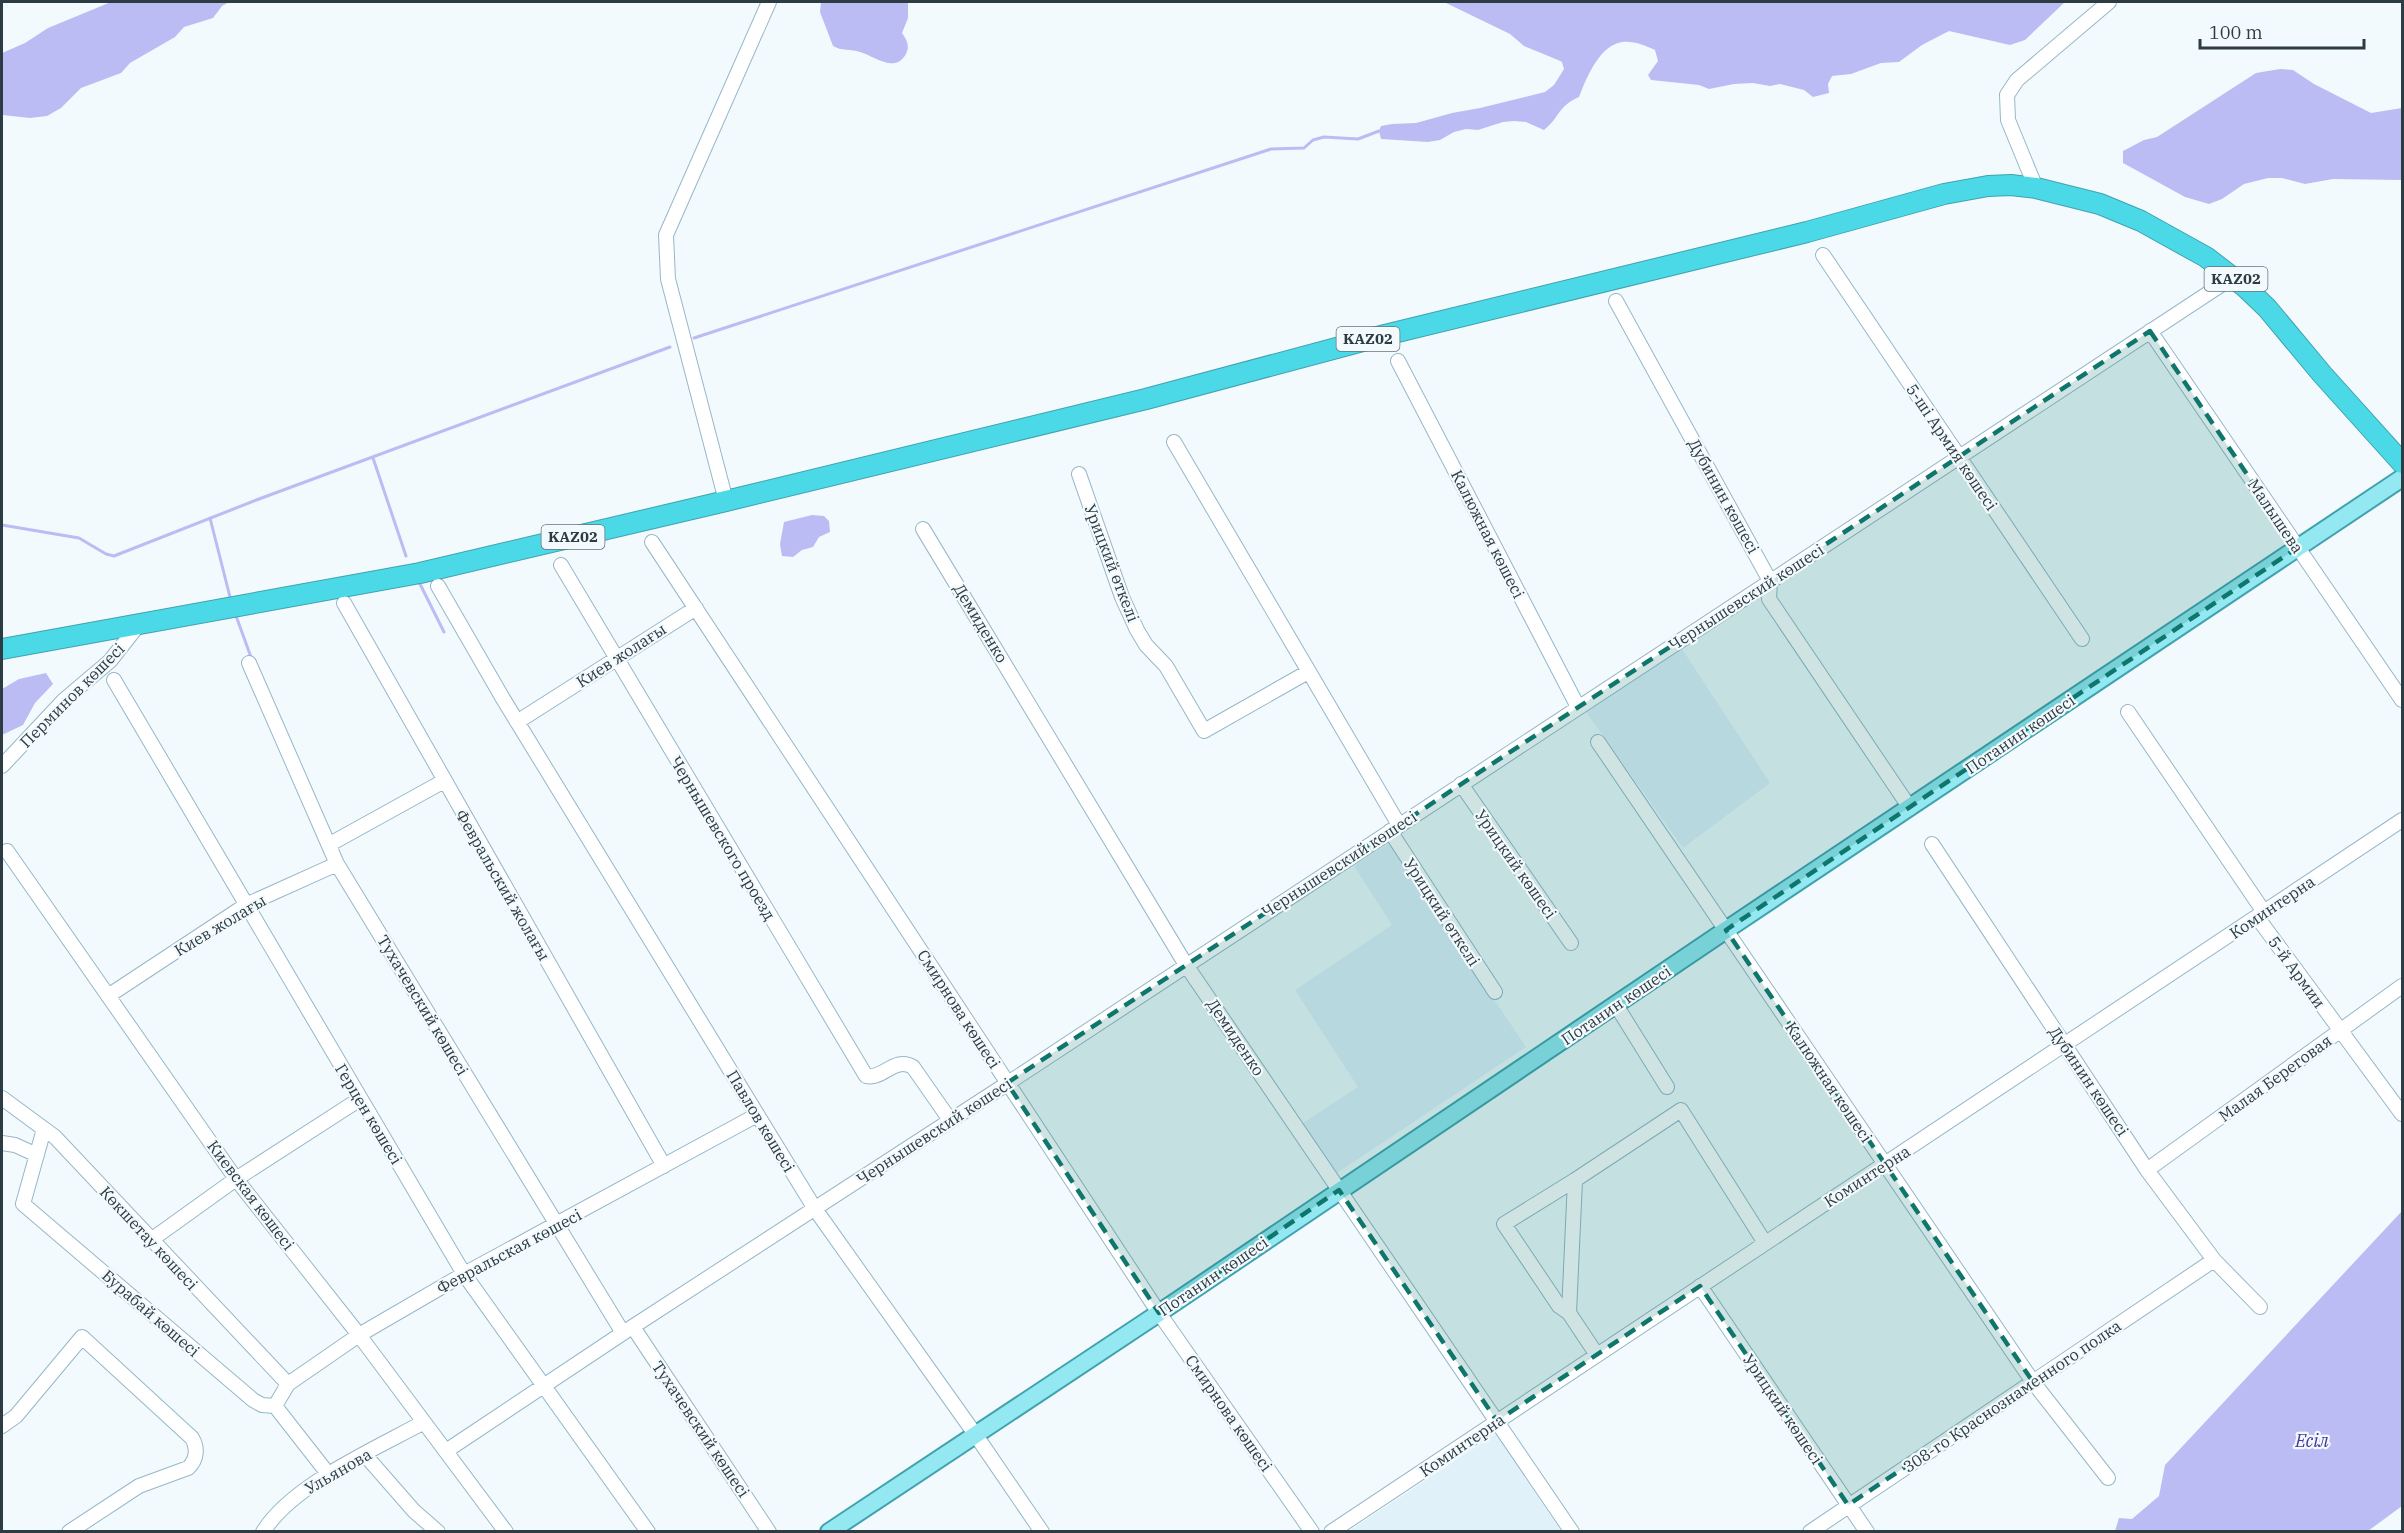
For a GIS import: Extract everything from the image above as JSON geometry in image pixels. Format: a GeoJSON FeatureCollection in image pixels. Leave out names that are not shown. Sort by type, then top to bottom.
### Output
{"type":"FeatureCollection","features":[{"type":"Feature","properties":{"kind":"highway","name":"KAZ02"},"geometry":{"type":"LineString","coordinates":[[2,649],[414,573],[726,501],[1135,401],[1385,335],[1796,235],[1944,194],[1988,186],[2011,185],[2036,188],[2100,204],[2141,221],[2206,258],[2233,277],[2267,308],[2322,374],[2403,463]]}},
{"type":"Feature","properties":{"kind":"main road","name":"Потанин көшесі"},"geometry":{"type":"LineString","coordinates":[[829,1532],[2403,478]]}},
{"type":"Feature","properties":{"kind":"street"},"geometry":{"type":"LineString","coordinates":[[726,501],[668,279],[666,235],[769,2]]}},
{"type":"Feature","properties":{"kind":"street"},"geometry":{"type":"LineString","coordinates":[[2036,188],[2008,120],[2007,95],[2017,80],[2109,2]]}},
{"type":"Feature","properties":{"kind":"street","name":"5-ші Армия көшесі"},"geometry":{"type":"LineString","coordinates":[[1822,255],[2082,639]]}},
{"type":"Feature","properties":{"kind":"street","name":"Чернышевский көшесі"},"geometry":{"type":"LineString","coordinates":[[446,1451],[2233,277]]}},
{"type":"Feature","properties":{"kind":"street","name":"Дубинин көшесі"},"geometry":{"type":"LineString","coordinates":[[1616,301],[1770,581],[1769,599],[1910,808]]}},
{"type":"Feature","properties":{"kind":"street","name":"Малышева"},"geometry":{"type":"LineString","coordinates":[[2150,331],[2403,700]]}},
{"type":"Feature","properties":{"kind":"street","name":"Калюжная көшесі"},"geometry":{"type":"LineString","coordinates":[[1398,361],[1578,707]]}},
{"type":"Feature","properties":{"kind":"street","name":"Урицкий өткелі"},"geometry":{"type":"LineString","coordinates":[[1174,442],[1308,672],[1394,828],[1495,992]]}},
{"type":"Feature","properties":{"kind":"street","name":"Урицкий өткелі"},"geometry":{"type":"LineString","coordinates":[[1079,474],[1129,614],[1146,645],[1166,666],[1204,731],[1308,672]]}},
{"type":"Feature","properties":{"kind":"street","name":"Демиденко"},"geometry":{"type":"LineString","coordinates":[[923,529],[1186,965],[1572,1532]]}},
{"type":"Feature","properties":{"kind":"street","name":"Смирнова көшесі"},"geometry":{"type":"LineString","coordinates":[[652,542],[1159,1313],[1312,1532]]}},
{"type":"Feature","properties":{"kind":"street","name":"Чернышевского проезд"},"geometry":{"type":"LineString","coordinates":[[561,565],[615,659],[866,1076],[873,1077],[896,1064],[903,1063],[913,1067],[950,1120]]}},
{"type":"Feature","properties":{"kind":"street","name":"Павлов көшесі"},"geometry":{"type":"LineString","coordinates":[[438,586],[517,722],[815,1209],[1042,1532]]}},
{"type":"Feature","properties":{"kind":"street","name":"Февральский жолағы"},"geometry":{"type":"LineString","coordinates":[[344,603],[664,1166]]}},
{"type":"Feature","properties":{"kind":"street","name":"Киев жолағы"},"geometry":{"type":"LineString","coordinates":[[517,722],[696,608]]}},
{"type":"Feature","properties":{"kind":"street","name":"Перминов көшесі"},"geometry":{"type":"LineString","coordinates":[[2,766],[64,700],[110,661],[140,623]]}},
{"type":"Feature","properties":{"kind":"street","name":"Тухачевский көшесі"},"geometry":{"type":"LineString","coordinates":[[249,663],[337,864],[558,1225],[769,1532]]}},
{"type":"Feature","properties":{"kind":"street","name":"Герцен көшесі"},"geometry":{"type":"LineString","coordinates":[[114,680],[465,1274],[648,1532]]}},
{"type":"Feature","properties":{"kind":"street","name":"5-й Армии"},"geometry":{"type":"LineString","coordinates":[[2128,712],[2340,1030],[2403,1114]]}},
{"type":"Feature","properties":{"kind":"street","name":"Калюжная көшесі"},"geometry":{"type":"LineString","coordinates":[[1598,742],[2033,1382],[2108,1478]]}},
{"type":"Feature","properties":{"kind":"street"},"geometry":{"type":"LineString","coordinates":[[330,844],[444,781]]}},
{"type":"Feature","properties":{"kind":"street","name":"Урицкий көшесі"},"geometry":{"type":"LineString","coordinates":[[1461,784],[1571,943]]}},
{"type":"Feature","properties":{"kind":"street","name":"Коминтерна"},"geometry":{"type":"LineString","coordinates":[[1331,1532],[2403,820]]}},
{"type":"Feature","properties":{"kind":"street","name":"Дубинин көшесі"},"geometry":{"type":"LineString","coordinates":[[1932,844],[2147,1170],[2214,1260],[2260,1307]]}},
{"type":"Feature","properties":{"kind":"street","name":"Киевская көшесі"},"geometry":{"type":"LineString","coordinates":[[7,851],[236,1179],[359,1335],[506,1532]]}},
{"type":"Feature","properties":{"kind":"street","name":"Киев жолағы"},"geometry":{"type":"LineString","coordinates":[[108,996],[246,905],[337,864]]}},
{"type":"Feature","properties":{"kind":"street","name":"Малая Береговая"},"geometry":{"type":"LineString","coordinates":[[2147,1170],[2403,986]]}},
{"type":"Feature","properties":{"kind":"street"},"geometry":{"type":"LineString","coordinates":[[1616,1005],[1667,1087]]}},
{"type":"Feature","properties":{"kind":"street","name":"Көкшетау көшесі"},"geometry":{"type":"LineString","coordinates":[[3,1099],[55,1137],[288,1384]]}},
{"type":"Feature","properties":{"kind":"street"},"geometry":{"type":"LineString","coordinates":[[151,1240],[236,1179],[360,1099]]}},
{"type":"Feature","properties":{"kind":"street"},"geometry":{"type":"LineString","coordinates":[[1597,1355],[1569,1313],[1559,1306],[1504,1224],[1682,1110],[1766,1242]]}},
{"type":"Feature","properties":{"kind":"street","name":"Февральская көшесі"},"geometry":{"type":"LineString","coordinates":[[274,1406],[288,1384],[359,1335],[465,1274],[757,1115]]}},
{"type":"Feature","properties":{"kind":"street","name":"Бурабай көшесі"},"geometry":{"type":"LineString","coordinates":[[44,1129],[23,1203],[253,1400],[262,1405],[274,1406],[330,1475]]}},
{"type":"Feature","properties":{"kind":"street"},"geometry":{"type":"LineString","coordinates":[[2,1143],[15,1145],[37,1155]]}},
{"type":"Feature","properties":{"kind":"street"},"geometry":{"type":"LineString","coordinates":[[1569,1313],[1575,1180]]}},
{"type":"Feature","properties":{"kind":"street","name":"308-го Краснознаменного полка"},"geometry":{"type":"LineString","coordinates":[[1810,1532],[2214,1260]]}},
{"type":"Feature","properties":{"kind":"street","name":"Урицкий көшесі"},"geometry":{"type":"LineString","coordinates":[[1700,1286],[1866,1532]]}},
{"type":"Feature","properties":{"kind":"street"},"geometry":{"type":"LineString","coordinates":[[2,1426],[16,1416],[82,1338],[192,1438],[196,1454],[188,1468],[139,1486],[69,1532]]}},
{"type":"Feature","properties":{"kind":"street","name":"Ульянова"},"geometry":{"type":"LineString","coordinates":[[263,1532],[286,1504],[308,1487],[424,1422]]}},
{"type":"Feature","properties":{"kind":"street"},"geometry":{"type":"LineString","coordinates":[[365,1455],[414,1511],[438,1532]]}},
{"type":"Feature","properties":{"kind":"highlighted area"},"geometry":{"type":"Polygon","coordinates":[[[2150,331],[2297,548],[1726,930],[2033,1382],[1848,1505],[1700,1286],[1497,1421],[1339,1190],[1159,1313],[1007,1083],[2150,331]]]}},
{"type":"Feature","properties":{"kind":"shaded area"},"geometry":{"type":"Polygon","coordinates":[[[1682,649],[1770,783],[1683,848],[1586,712],[1682,649]]]}},
{"type":"Feature","properties":{"kind":"shaded area"},"geometry":{"type":"Polygon","coordinates":[[[1389,843],[1526,1047],[1337,1173],[1303,1123],[1358,1087],[1295,990],[1392,925],[1354,866],[1389,843]]]}},
{"type":"Feature","properties":{"kind":"shaded area"},"geometry":{"type":"Polygon","coordinates":[[[1495,1434],[1561,1531],[1349,1531],[1495,1434]]]}},
{"type":"Feature","properties":{"kind":"water"},"geometry":{"type":"Polygon","coordinates":[[[111,2],[229,2],[222,6],[213,18],[184,27],[175,37],[130,63],[121,73],[81,88],[61,108],[47,116],[30,118],[2,115],[2,53],[25,43],[48,28],[111,2]]]}},
{"type":"Feature","properties":{"kind":"water"},"geometry":{"type":"Polygon","coordinates":[[[821,2],[908,2],[908,18],[902,33],[908,48],[906,54],[896,63],[890,63],[860,52],[833,46],[820,12],[821,2]]]}},
{"type":"Feature","properties":{"kind":"water"},"geometry":{"type":"Polygon","coordinates":[[[1444,2],[2065,2],[2025,40],[2010,45],[1949,31],[1922,45],[1899,62],[1881,63],[1851,74],[1832,76],[1828,84],[1829,93],[1813,97],[1804,90],[1780,84],[1770,86],[1753,83],[1734,84],[1709,89],[1699,85],[1651,80],[1648,75],[1658,61],[1655,50],[1637,43],[1622,42],[1604,51],[1585,82],[1579,97],[1567,104],[1544,130],[1526,122],[1514,121],[1478,130],[1466,129],[1454,132],[1440,140],[1428,142],[1381,139],[1379,131],[1381,126],[1416,123],[1545,92],[1554,85],[1564,69],[1562,62],[1524,46],[1510,34],[1444,2]]]}},
{"type":"Feature","properties":{"kind":"water"},"geometry":{"type":"Polygon","coordinates":[[[2280,69],[2293,70],[2314,84],[2371,113],[2402,108],[2402,180],[2333,179],[2305,184],[2282,178],[2268,178],[2244,184],[2222,199],[2209,204],[2185,197],[2123,163],[2123,151],[2144,140],[2157,137],[2256,73],[2280,69]]]}},
{"type":"Feature","properties":{"kind":"water"},"geometry":{"type":"Polygon","coordinates":[[[812,515],[824,516],[829,521],[830,532],[819,537],[813,547],[802,550],[793,557],[782,556],[780,544],[784,522],[812,515]]]}},
{"type":"Feature","properties":{"kind":"water"},"geometry":{"type":"Polygon","coordinates":[[[46,673],[53,684],[35,703],[23,725],[2,735],[2,689],[19,679],[46,673]]]}},
{"type":"Feature","properties":{"kind":"water","name":"Есіл"},"geometry":{"type":"Polygon","coordinates":[[[2402,1211],[2402,1506],[2368,1531],[2115,1531],[2119,1518],[2132,1519],[2159,1496],[2165,1465],[2402,1211]]]}},
{"type":"Feature","properties":{"kind":"waterway"},"geometry":{"type":"LineString","coordinates":[[694,338],[1271,149],[1304,148],[1313,140],[1324,137],[1358,139],[1379,131]]}},
{"type":"Feature","properties":{"kind":"waterway"},"geometry":{"type":"LineString","coordinates":[[2,525],[79,538],[106,554],[114,556],[259,499],[670,347]]}},
{"type":"Feature","properties":{"kind":"waterway"},"geometry":{"type":"LineString","coordinates":[[373,458],[406,556]]}},
{"type":"Feature","properties":{"kind":"waterway"},"geometry":{"type":"LineString","coordinates":[[210,518],[231,601]]}},
{"type":"Feature","properties":{"kind":"waterway"},"geometry":{"type":"LineString","coordinates":[[418,580],[444,632]]}},
{"type":"Feature","properties":{"kind":"waterway"},"geometry":{"type":"LineString","coordinates":[[235,613],[252,660]]}}]}
